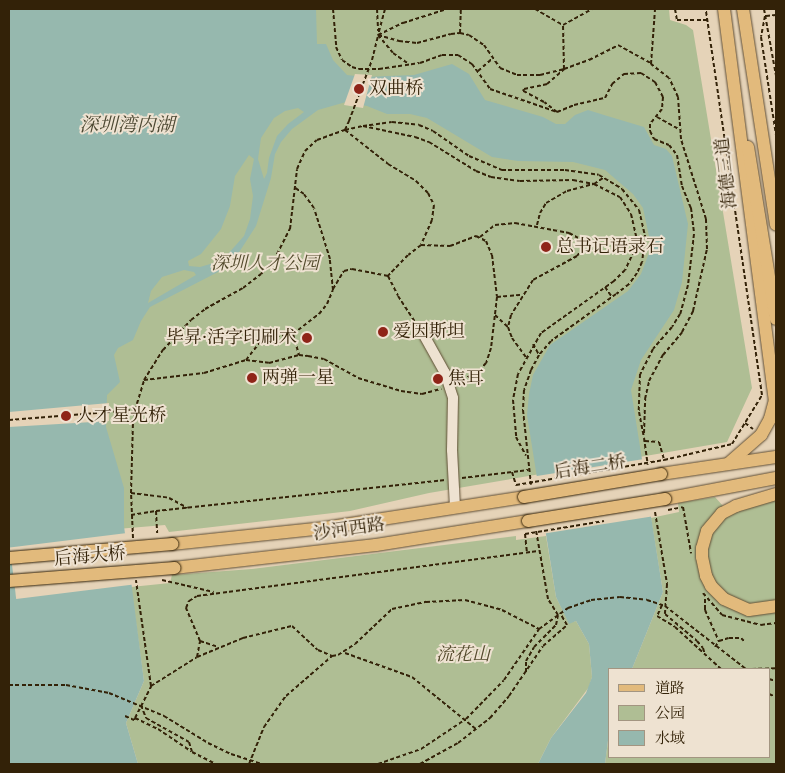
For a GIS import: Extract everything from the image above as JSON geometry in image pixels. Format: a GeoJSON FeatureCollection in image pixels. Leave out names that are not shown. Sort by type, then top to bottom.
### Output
{"type":"FeatureCollection","features":[{"type":"Feature","properties":{"kind":"main road","name":"海德三道"},"geometry":{"type":"LineString","coordinates":[[724,9],[737,105],[744,181],[774,386],[774,410],[766,427],[750,447],[728,464]]}},
{"type":"Feature","properties":{"kind":"main road"},"geometry":{"type":"LineString","coordinates":[[743,9],[776,224]]}},
{"type":"Feature","properties":{"kind":"main road"},"geometry":{"type":"LineString","coordinates":[[737,105],[753,171],[776,319]]}},
{"type":"Feature","properties":{"kind":"main road"},"geometry":{"type":"LineString","coordinates":[[747,141],[763,139]]}},
{"type":"Feature","properties":{"kind":"main road"},"geometry":{"type":"LineString","coordinates":[[774,386],[776,400]]}},
{"type":"Feature","properties":{"kind":"main road"},"geometry":{"type":"LineString","coordinates":[[728,464],[776,457]]}},
{"type":"Feature","properties":{"kind":"main road","name":"后海二桥"},"geometry":{"type":"LineString","coordinates":[[528,493],[728,464]]}},
{"type":"Feature","properties":{"kind":"main road"},"geometry":{"type":"LineString","coordinates":[[530,528],[665,499],[776,478]]}},
{"type":"Feature","properties":{"kind":"main road"},"geometry":{"type":"LineString","coordinates":[[665,499],[776,492]]}},
{"type":"Feature","properties":{"kind":"main road"},"geometry":{"type":"LineString","coordinates":[[772,607],[750,610],[740,608],[717,594],[706,576],[702,548],[707,531],[722,513],[776,492]]}},
{"type":"Feature","properties":{"kind":"main road","name":"沙河西路"},"geometry":{"type":"LineString","coordinates":[[172,544],[307,531],[456,508],[528,493]]}},
{"type":"Feature","properties":{"kind":"main road","name":"沙河西路"},"geometry":{"type":"LineString","coordinates":[[174,568],[530,528]]}},
{"type":"Feature","properties":{"kind":"main road","name":"后海大桥"},"geometry":{"type":"LineString","coordinates":[[9,558],[172,544]]}},
{"type":"Feature","properties":{"kind":"main road","name":"后海大桥"},"geometry":{"type":"LineString","coordinates":[[9,582],[174,568]]}},
{"type":"Feature","properties":{"kind":"lane"},"geometry":{"type":"LineString","coordinates":[[425,337],[445,373],[453,398],[452,450],[456,508]]}},
{"type":"Feature","properties":{"kind":"path"},"geometry":{"type":"LineString","coordinates":[[333,9],[336,47],[342,60],[352,67],[361,69],[409,64],[450,54],[465,58],[478,71],[490,88],[496,92],[557,112],[574,105],[605,98],[617,79],[630,72],[650,77],[661,91],[662,109],[658,117],[650,124],[650,131],[654,139],[669,145],[677,155],[682,186],[691,208],[694,234],[688,284],[680,314],[672,327],[653,349],[640,374],[639,412],[645,442],[659,442],[664,460]]}},
{"type":"Feature","properties":{"kind":"path"},"geometry":{"type":"LineString","coordinates":[[377,9],[378,35],[393,53],[409,64]]}},
{"type":"Feature","properties":{"kind":"path"},"geometry":{"type":"LineString","coordinates":[[345,130],[372,60],[385,9]]}},
{"type":"Feature","properties":{"kind":"path"},"geometry":{"type":"LineString","coordinates":[[378,35],[403,23],[447,9]]}},
{"type":"Feature","properties":{"kind":"path"},"geometry":{"type":"LineString","coordinates":[[460,33],[461,9]]}},
{"type":"Feature","properties":{"kind":"path"},"geometry":{"type":"LineString","coordinates":[[535,9],[563,25]]}},
{"type":"Feature","properties":{"kind":"path"},"geometry":{"type":"LineString","coordinates":[[563,25],[592,9]]}},
{"type":"Feature","properties":{"kind":"path"},"geometry":{"type":"LineString","coordinates":[[651,64],[656,9]]}},
{"type":"Feature","properties":{"kind":"path"},"geometry":{"type":"LineString","coordinates":[[675,9],[677,20],[708,20]]}},
{"type":"Feature","properties":{"kind":"path"},"geometry":{"type":"LineString","coordinates":[[512,472],[516,485],[664,460],[732,444],[762,395],[706,9]]}},
{"type":"Feature","properties":{"kind":"path"},"geometry":{"type":"LineString","coordinates":[[764,9],[776,76]]}},
{"type":"Feature","properties":{"kind":"path"},"geometry":{"type":"LineString","coordinates":[[765,16],[776,15]]}},
{"type":"Feature","properties":{"kind":"path"},"geometry":{"type":"LineString","coordinates":[[765,16],[761,37],[776,135]]}},
{"type":"Feature","properties":{"kind":"path"},"geometry":{"type":"LineString","coordinates":[[557,112],[544,102],[523,91],[524,88],[547,84],[564,69],[563,25]]}},
{"type":"Feature","properties":{"kind":"path"},"geometry":{"type":"LineString","coordinates":[[378,35],[399,41],[417,43],[460,33],[475,38],[484,45],[500,68],[517,75],[540,75],[564,69],[589,60],[618,45],[651,64],[669,78],[678,97],[679,129],[685,155],[706,219],[707,249],[693,311],[682,332],[663,355],[649,382],[644,438]]}},
{"type":"Feature","properties":{"kind":"path"},"geometry":{"type":"LineString","coordinates":[[478,71],[493,58]]}},
{"type":"Feature","properties":{"kind":"path"},"geometry":{"type":"LineString","coordinates":[[658,117],[679,129]]}},
{"type":"Feature","properties":{"kind":"path"},"geometry":{"type":"LineString","coordinates":[[133,543],[131,493],[134,410],[144,380],[163,350],[191,320],[205,309],[243,288],[261,274],[274,260],[290,229],[297,169],[305,151],[317,140],[345,130],[392,122],[419,125],[433,131],[476,160],[502,170],[565,170],[604,178],[622,189],[632,199],[643,221],[645,236],[643,256],[637,274],[629,284],[551,341],[539,355],[524,390],[523,410],[529,470],[528,493]]}},
{"type":"Feature","properties":{"kind":"path"},"geometry":{"type":"LineString","coordinates":[[363,126],[429,142],[476,171],[491,177],[520,181],[572,180],[594,184],[620,198],[631,214],[636,235],[634,251],[625,270],[605,287],[541,333],[533,344],[518,374],[512,400],[516,437],[527,458]]}},
{"type":"Feature","properties":{"kind":"path"},"geometry":{"type":"LineString","coordinates":[[345,130],[388,164],[416,181],[428,193],[434,205],[432,220],[421,245],[388,276]]}},
{"type":"Feature","properties":{"kind":"path"},"geometry":{"type":"LineString","coordinates":[[537,225],[540,213],[546,203],[567,191],[594,184],[604,178]]}},
{"type":"Feature","properties":{"kind":"path"},"geometry":{"type":"LineString","coordinates":[[294,187],[304,194],[314,208],[330,259],[333,290]]}},
{"type":"Feature","properties":{"kind":"path"},"geometry":{"type":"LineString","coordinates":[[480,237],[496,225],[515,223],[537,225],[576,236],[582,240],[582,248],[577,256],[540,274],[522,295],[511,315],[508,327]]}},
{"type":"Feature","properties":{"kind":"path"},"geometry":{"type":"LineString","coordinates":[[144,380],[220,369],[246,360],[260,342],[269,337],[293,334],[319,314],[327,304],[344,271],[352,269],[388,276],[408,312],[425,337]]}},
{"type":"Feature","properties":{"kind":"path"},"geometry":{"type":"LineString","coordinates":[[605,287],[612,297]]}},
{"type":"Feature","properties":{"kind":"path"},"geometry":{"type":"LineString","coordinates":[[498,297],[522,295]]}},
{"type":"Feature","properties":{"kind":"path"},"geometry":{"type":"LineString","coordinates":[[495,315],[508,327],[512,338],[526,357]]}},
{"type":"Feature","properties":{"kind":"path"},"geometry":{"type":"LineString","coordinates":[[293,334],[299,355]]}},
{"type":"Feature","properties":{"kind":"path"},"geometry":{"type":"LineString","coordinates":[[533,344],[539,355]]}},
{"type":"Feature","properties":{"kind":"path"},"geometry":{"type":"LineString","coordinates":[[9,420],[134,410]]}},
{"type":"Feature","properties":{"kind":"path"},"geometry":{"type":"LineString","coordinates":[[464,478],[529,470]]}},
{"type":"Feature","properties":{"kind":"path"},"geometry":{"type":"LineString","coordinates":[[131,515],[442,481]]}},
{"type":"Feature","properties":{"kind":"path"},"geometry":{"type":"LineString","coordinates":[[131,493],[169,498],[188,508]]}},
{"type":"Feature","properties":{"kind":"path"},"geometry":{"type":"LineString","coordinates":[[654,506],[667,584],[664,605],[665,614],[697,641],[703,648],[705,656]]}},
{"type":"Feature","properties":{"kind":"path"},"geometry":{"type":"LineString","coordinates":[[156,512],[157,533]]}},
{"type":"Feature","properties":{"kind":"path"},"geometry":{"type":"LineString","coordinates":[[420,764],[440,755],[477,730],[490,718],[526,672],[539,650],[567,625],[548,599],[539,547],[530,528]]}},
{"type":"Feature","properties":{"kind":"path"},"geometry":{"type":"LineString","coordinates":[[527,552],[530,528]]}},
{"type":"Feature","properties":{"kind":"path"},"geometry":{"type":"LineString","coordinates":[[197,657],[200,641],[186,608],[189,601],[196,596],[539,551]]}},
{"type":"Feature","properties":{"kind":"path"},"geometry":{"type":"LineString","coordinates":[[136,580],[151,686]]}},
{"type":"Feature","properties":{"kind":"path"},"geometry":{"type":"LineString","coordinates":[[161,580],[216,593]]}},
{"type":"Feature","properties":{"kind":"path"},"geometry":{"type":"LineString","coordinates":[[378,764],[421,749],[466,719],[504,680],[539,628],[559,614],[583,602],[610,597],[630,597],[664,605],[745,668]]}},
{"type":"Feature","properties":{"kind":"path"},"geometry":{"type":"LineString","coordinates":[[704,597],[705,610],[719,641]]}},
{"type":"Feature","properties":{"kind":"path"},"geometry":{"type":"LineString","coordinates":[[250,763],[264,727],[286,696],[332,656],[345,652],[392,609],[426,602],[465,600],[502,610],[539,628]]}},
{"type":"Feature","properties":{"kind":"path"},"geometry":{"type":"LineString","coordinates":[[664,605],[657,616],[675,627],[720,668]]}},
{"type":"Feature","properties":{"kind":"path"},"geometry":{"type":"LineString","coordinates":[[526,672],[526,661],[534,648],[556,625],[559,614]]}},
{"type":"Feature","properties":{"kind":"path"},"geometry":{"type":"LineString","coordinates":[[135,718],[151,686],[197,657],[243,638],[292,626],[318,650],[332,656]]}},
{"type":"Feature","properties":{"kind":"path"},"geometry":{"type":"LineString","coordinates":[[715,646],[719,641],[741,638],[745,642]]}},
{"type":"Feature","properties":{"kind":"path"},"geometry":{"type":"LineString","coordinates":[[200,641],[218,647]]}},
{"type":"Feature","properties":{"kind":"path"},"geometry":{"type":"LineString","coordinates":[[345,652],[412,677],[466,719],[477,730]]}},
{"type":"Feature","properties":{"kind":"path"},"geometry":{"type":"LineString","coordinates":[[9,685],[66,684],[109,693],[164,716],[208,743],[250,763],[262,764]]}},
{"type":"Feature","properties":{"kind":"path"},"geometry":{"type":"LineString","coordinates":[[141,705],[146,718],[190,742],[192,752]]}},
{"type":"Feature","properties":{"kind":"path"},"geometry":{"type":"LineString","coordinates":[[125,716],[134,720],[135,718],[158,729],[192,752],[216,764]]}},
{"type":"Feature","properties":{"kind":"green space","name":"深圳人才公园"},"geometry":{"type":"Polygon","coordinates":[[[9,9],[669,9],[670,20],[686,25],[693,30],[752,388],[727,442],[429,493],[350,511],[169,532],[165,525],[9,538],[9,9]]]}},
{"type":"Feature","properties":{"kind":"green space"},"geometry":{"type":"Polygon","coordinates":[[[715,497],[723,506],[776,499],[776,764],[605,764],[608,741],[608,758],[770,758],[770,668],[632,668],[663,592],[651,518],[679,512],[678,503],[715,497]]]}},
{"type":"Feature","properties":{"kind":"green space","name":"流花山"},"geometry":{"type":"Polygon","coordinates":[[[516,536],[516,540],[546,536],[556,597],[569,623],[576,621],[589,644],[592,677],[589,687],[551,738],[538,764],[138,764],[126,723],[144,681],[131,587],[170,583],[172,575],[252,569],[516,536]]]}},
{"type":"Feature","properties":{"kind":"water","name":"深圳湾内湖"},"geometry":{"type":"Polygon","coordinates":[[[9,9],[316,9],[317,44],[326,44],[333,60],[347,75],[364,77],[414,75],[452,64],[469,74],[485,100],[543,117],[556,124],[565,124],[575,115],[588,110],[644,127],[654,145],[666,149],[672,156],[688,224],[682,282],[674,310],[641,360],[631,390],[663,592],[632,668],[608,668],[608,741],[605,764],[538,764],[551,738],[586,693],[592,677],[589,644],[576,621],[569,624],[556,597],[527,415],[533,375],[550,345],[628,291],[641,274],[649,253],[650,241],[643,208],[633,194],[605,170],[573,162],[518,161],[492,157],[427,118],[410,114],[387,114],[367,106],[346,102],[318,110],[292,129],[281,142],[275,154],[271,178],[256,226],[236,257],[218,272],[150,307],[141,321],[133,340],[118,348],[114,355],[120,382],[107,395],[106,427],[124,488],[124,526],[144,681],[126,723],[138,764],[9,764],[9,9]],[[298,108],[285,111],[274,118],[261,138],[258,159],[264,179],[277,136],[288,124],[304,112],[298,108]],[[249,155],[235,176],[230,206],[221,229],[201,254],[188,261],[189,266],[200,267],[217,262],[227,255],[244,236],[250,219],[253,196],[250,179],[254,159],[249,155]],[[184,270],[162,277],[151,291],[148,303],[196,275],[194,272],[184,270]]]}},
{"type":"Feature","properties":{"kind":"pier"},"geometry":{"type":"Polygon","coordinates":[[[355,74],[372,75],[363,108],[344,105],[355,74]]]}},
{"type":"Feature","properties":{"kind":"pier","name":"人才星光桥"},"geometry":{"type":"Polygon","coordinates":[[[109,403],[109,421],[9,427],[9,412],[109,403]]]}},
{"type":"Feature","properties":{"kind":"pier"},"geometry":{"type":"Polygon","coordinates":[[[644,459],[653,516],[544,533],[535,476],[644,459]]]}},
{"type":"Feature","properties":{"kind":"pier"},"geometry":{"type":"Polygon","coordinates":[[[127,533],[133,585],[16,599],[10,547],[127,533]]]}},
{"type":"Feature","properties":{"kind":"place","name":"双曲桥"},"geometry":{"type":"Point","coordinates":[359,89]}},
{"type":"Feature","properties":{"kind":"place","name":"总书记语录石"},"geometry":{"type":"Point","coordinates":[546,247]}},
{"type":"Feature","properties":{"kind":"place","name":"爱因斯坦"},"geometry":{"type":"Point","coordinates":[383,332]}},
{"type":"Feature","properties":{"kind":"place","name":"毕昇·活字印刷术"},"geometry":{"type":"Point","coordinates":[307,338]}},
{"type":"Feature","properties":{"kind":"place","name":"两弹一星"},"geometry":{"type":"Point","coordinates":[252,378]}},
{"type":"Feature","properties":{"kind":"place","name":"焦耳"},"geometry":{"type":"Point","coordinates":[438,379]}},
{"type":"Feature","properties":{"kind":"place","name":"人才星光桥"},"geometry":{"type":"Point","coordinates":[66,416]}}]}
